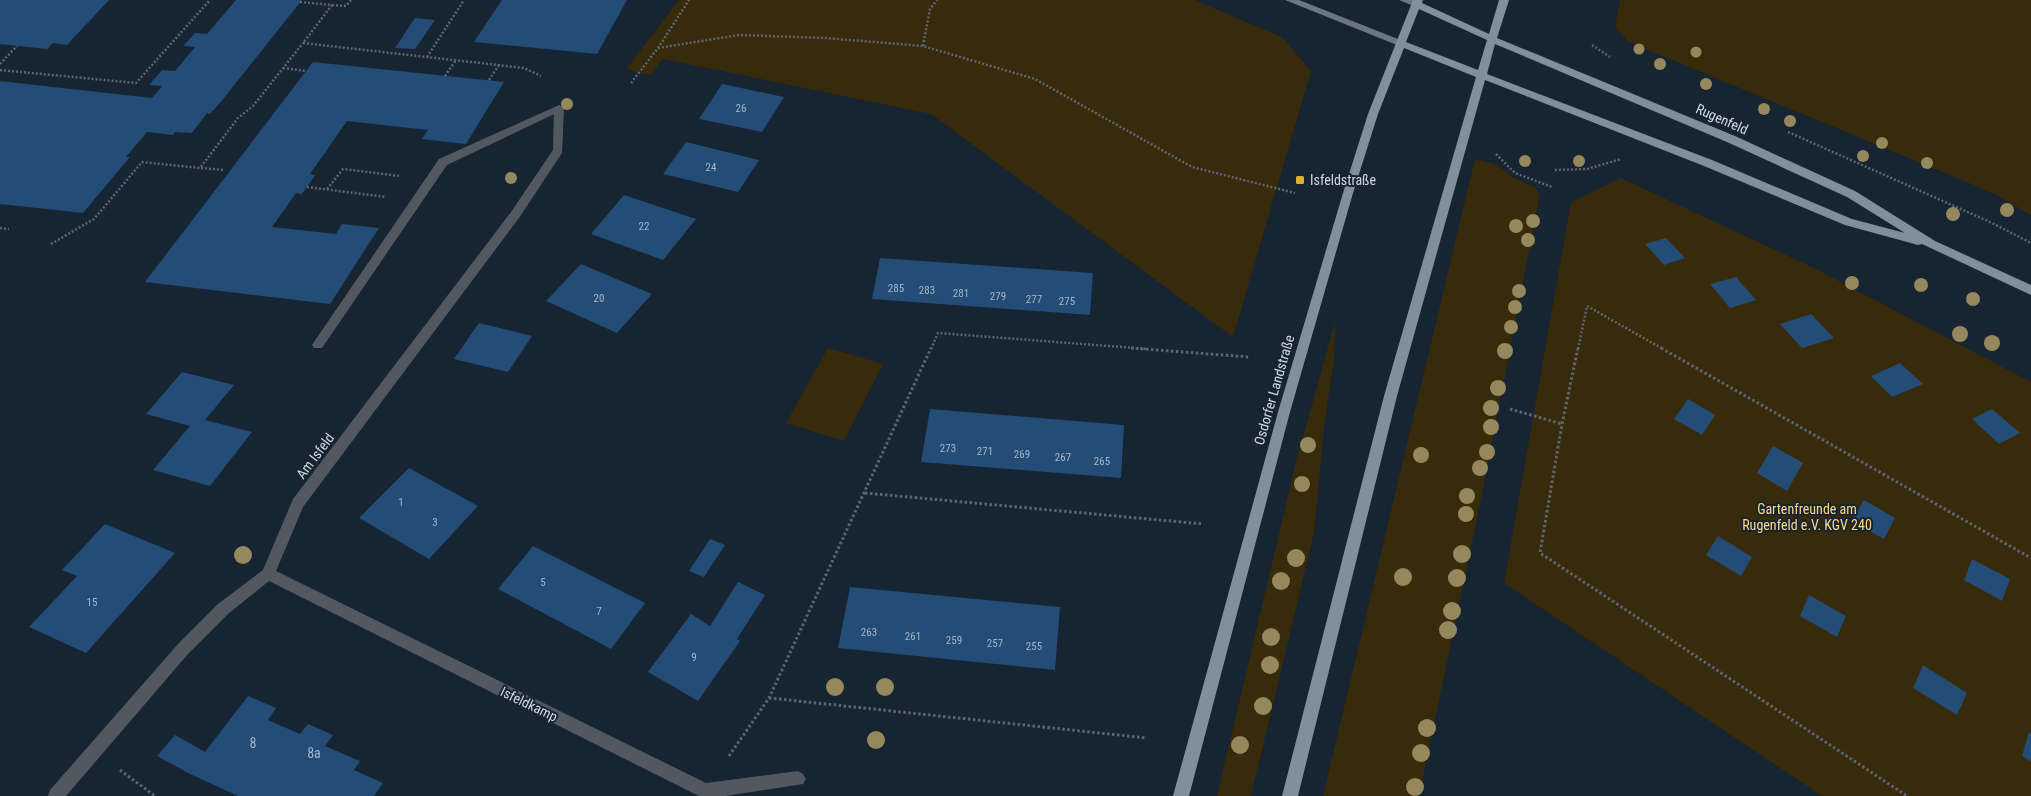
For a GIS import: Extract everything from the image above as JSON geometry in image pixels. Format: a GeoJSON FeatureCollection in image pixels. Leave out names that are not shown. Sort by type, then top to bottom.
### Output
{"type":"FeatureCollection","features":[{"type":"Feature","properties":{"kind":"main road"},"geometry":{"type":"LineString","coordinates":[[1290,0],[1480,74]]}},
{"type":"Feature","properties":{"kind":"main road"},"geometry":{"type":"LineString","coordinates":[[1404,0],[1417,2],[1492,38]]}},
{"type":"Feature","properties":{"kind":"main road"},"geometry":{"type":"LineString","coordinates":[[1290,796],[1404,341],[1480,74],[1504,0]]}},
{"type":"Feature","properties":{"kind":"main road","name":"Osdorfer Landstraße"},"geometry":{"type":"LineString","coordinates":[[1181,796],[1286,403],[1356,167],[1373,114],[1417,2]]}},
{"type":"Feature","properties":{"kind":"main road","name":"Rugenfeld"},"geometry":{"type":"LineString","coordinates":[[1492,38],[1731,139],[1851,194],[1931,244],[2031,290]]}},
{"type":"Feature","properties":{"kind":"main road","name":"Rugenfeld"},"geometry":{"type":"LineString","coordinates":[[1480,74],[1708,163],[1849,222],[1931,244]]}},
{"type":"Feature","properties":{"kind":"street","name":"Am Isfeld"},"geometry":{"type":"LineString","coordinates":[[56,796],[183,649],[223,609],[268,574],[298,503],[515,215],[558,150],[559,108],[443,162],[430,180]]}},
{"type":"Feature","properties":{"kind":"street"},"geometry":{"type":"LineString","coordinates":[[318,345],[430,180]]}},
{"type":"Feature","properties":{"kind":"street","name":"Isfeldkamp"},"geometry":{"type":"LineString","coordinates":[[268,574],[705,791]]}},
{"type":"Feature","properties":{"kind":"street"},"geometry":{"type":"LineString","coordinates":[[705,791],[798,779]]}},
{"type":"Feature","properties":{"kind":"path"},"geometry":{"type":"LineString","coordinates":[[0,70],[136,83],[210,0]]}},
{"type":"Feature","properties":{"kind":"path"},"geometry":{"type":"LineString","coordinates":[[300,2],[346,6],[351,0]]}},
{"type":"Feature","properties":{"kind":"path"},"geometry":{"type":"LineString","coordinates":[[427,57],[464,0]]}},
{"type":"Feature","properties":{"kind":"path"},"geometry":{"type":"LineString","coordinates":[[923,46],[930,9],[937,0]]}},
{"type":"Feature","properties":{"kind":"path"},"geometry":{"type":"LineString","coordinates":[[631,83],[658,48],[688,1]]}},
{"type":"Feature","properties":{"kind":"path"},"geometry":{"type":"LineString","coordinates":[[200,168],[238,118],[253,106],[332,5]]}},
{"type":"Feature","properties":{"kind":"path"},"geometry":{"type":"LineString","coordinates":[[658,48],[739,35],[826,38],[923,46],[1035,79],[1192,167],[1295,193]]}},
{"type":"Feature","properties":{"kind":"path"},"geometry":{"type":"LineString","coordinates":[[303,43],[524,68],[541,76]]}},
{"type":"Feature","properties":{"kind":"path"},"geometry":{"type":"LineString","coordinates":[[0,64],[17,46]]}},
{"type":"Feature","properties":{"kind":"path"},"geometry":{"type":"LineString","coordinates":[[445,76],[456,60]]}},
{"type":"Feature","properties":{"kind":"path"},"geometry":{"type":"LineString","coordinates":[[489,80],[499,65]]}},
{"type":"Feature","properties":{"kind":"path"},"geometry":{"type":"LineString","coordinates":[[283,68],[306,71]]}},
{"type":"Feature","properties":{"kind":"path"},"geometry":{"type":"LineString","coordinates":[[1496,154],[1515,173],[1552,187]]}},
{"type":"Feature","properties":{"kind":"path"},"geometry":{"type":"LineString","coordinates":[[1555,170],[1587,169],[1615,160]]}},
{"type":"Feature","properties":{"kind":"path"},"geometry":{"type":"LineString","coordinates":[[51,244],[94,219],[142,162],[223,170]]}},
{"type":"Feature","properties":{"kind":"path"},"geometry":{"type":"LineString","coordinates":[[327,189],[343,169],[430,180]]}},
{"type":"Feature","properties":{"kind":"path"},"geometry":{"type":"LineString","coordinates":[[307,187],[416,201]]}},
{"type":"Feature","properties":{"kind":"path"},"geometry":{"type":"LineString","coordinates":[[0,228],[9,229]]}},
{"type":"Feature","properties":{"kind":"path"},"geometry":{"type":"LineString","coordinates":[[1908,796],[1540,553],[1562,424],[1586,306],[2031,558]]}},
{"type":"Feature","properties":{"kind":"path"},"geometry":{"type":"LineString","coordinates":[[705,791],[769,698],[938,333],[1249,357]]}},
{"type":"Feature","properties":{"kind":"path"},"geometry":{"type":"LineString","coordinates":[[1510,409],[1562,424]]}},
{"type":"Feature","properties":{"kind":"path"},"geometry":{"type":"LineString","coordinates":[[865,493],[1203,524]]}},
{"type":"Feature","properties":{"kind":"path"},"geometry":{"type":"LineString","coordinates":[[769,698],[1147,738]]}},
{"type":"Feature","properties":{"kind":"path"},"geometry":{"type":"LineString","coordinates":[[120,770],[156,796]]}},
{"type":"Feature","properties":{"kind":"green space"},"geometry":{"type":"Polygon","coordinates":[[[679,0],[1194,0],[1282,37],[1311,71],[1233,337],[931,114],[663,59],[650,75],[626,69],[679,0]]]}},
{"type":"Feature","properties":{"kind":"green space"},"geometry":{"type":"Polygon","coordinates":[[[1620,0],[2031,0],[2031,215],[1993,193],[1629,42],[1615,27],[1620,0]]]}},
{"type":"Feature","properties":{"kind":"green space"},"geometry":{"type":"Polygon","coordinates":[[[1475,159],[1496,164],[1514,178],[1535,187],[1540,194],[1479,509],[1419,796],[1323,796],[1475,159]]]}},
{"type":"Feature","properties":{"kind":"green space","name":"Gartenfreunde am Rugenfeld e.V. KGV 240"},"geometry":{"type":"Polygon","coordinates":[[[1621,178],[1814,268],[2031,382],[2031,796],[1822,796],[1504,583],[1571,202],[1621,178]]]}},
{"type":"Feature","properties":{"kind":"green space"},"geometry":{"type":"Polygon","coordinates":[[[1335,322],[1334,359],[1325,420],[1314,533],[1251,796],[1217,796],[1297,458],[1335,322]]]}},
{"type":"Feature","properties":{"kind":"green space"},"geometry":{"type":"Polygon","coordinates":[[[828,348],[883,364],[844,441],[786,423],[828,348]]]}},
{"type":"Feature","properties":{"kind":"building"},"geometry":{"type":"Polygon","coordinates":[[[0,0],[109,0],[67,45],[53,43],[47,49],[0,44],[0,0]]]}},
{"type":"Feature","properties":{"kind":"building"},"geometry":{"type":"Polygon","coordinates":[[[236,0],[302,0],[220,103],[210,114],[207,113],[192,133],[175,132],[173,135],[147,132],[126,157],[130,157],[83,213],[0,204],[0,81],[152,98],[162,86],[149,85],[162,70],[175,71],[195,47],[183,46],[195,33],[207,34],[236,0]]]}},
{"type":"Feature","properties":{"kind":"building"},"geometry":{"type":"Polygon","coordinates":[[[502,0],[627,0],[597,54],[474,42],[502,0]]]}},
{"type":"Feature","properties":{"kind":"building"},"geometry":{"type":"Polygon","coordinates":[[[415,18],[435,20],[415,49],[395,48],[415,18]]]}},
{"type":"Feature","properties":{"kind":"building"},"geometry":{"type":"Polygon","coordinates":[[[313,62],[504,82],[466,144],[422,139],[428,130],[347,121],[310,174],[315,175],[302,194],[296,193],[272,227],[336,234],[342,224],[379,228],[330,304],[145,282],[313,62]]]}},
{"type":"Feature","properties":{"kind":"building"},"geometry":{"type":"Polygon","coordinates":[[[722,84],[784,97],[762,132],[699,119],[722,84]]]}},
{"type":"Feature","properties":{"kind":"building"},"geometry":{"type":"Polygon","coordinates":[[[686,142],[759,160],[738,192],[663,174],[686,142]]]}},
{"type":"Feature","properties":{"kind":"building"},"geometry":{"type":"Polygon","coordinates":[[[624,195],[696,219],[663,260],[591,234],[624,195]]]}},
{"type":"Feature","properties":{"kind":"building"},"geometry":{"type":"Polygon","coordinates":[[[1666,238],[1685,258],[1664,265],[1645,244],[1666,238]]]}},
{"type":"Feature","properties":{"kind":"building"},"geometry":{"type":"Polygon","coordinates":[[[880,258],[1093,273],[1090,315],[872,299],[880,258]]]}},
{"type":"Feature","properties":{"kind":"building"},"geometry":{"type":"Polygon","coordinates":[[[581,264],[652,294],[617,333],[546,301],[581,264]]]}},
{"type":"Feature","properties":{"kind":"building"},"geometry":{"type":"Polygon","coordinates":[[[1736,277],[1756,300],[1730,308],[1710,284],[1736,277]]]}},
{"type":"Feature","properties":{"kind":"building"},"geometry":{"type":"Polygon","coordinates":[[[1811,314],[1834,338],[1802,348],[1780,324],[1811,314]]]}},
{"type":"Feature","properties":{"kind":"building"},"geometry":{"type":"Polygon","coordinates":[[[479,323],[532,336],[508,372],[454,359],[479,323]]]}},
{"type":"Feature","properties":{"kind":"building"},"geometry":{"type":"Polygon","coordinates":[[[1900,363],[1923,384],[1892,397],[1871,376],[1900,363]]]}},
{"type":"Feature","properties":{"kind":"building"},"geometry":{"type":"Polygon","coordinates":[[[182,372],[234,385],[205,420],[252,432],[210,486],[153,470],[190,426],[146,414],[182,372]]]}},
{"type":"Feature","properties":{"kind":"building"},"geometry":{"type":"Polygon","coordinates":[[[1688,399],[1715,415],[1702,435],[1674,419],[1688,399]]]}},
{"type":"Feature","properties":{"kind":"building"},"geometry":{"type":"Polygon","coordinates":[[[930,409],[1124,425],[1121,478],[921,462],[930,409]]]}},
{"type":"Feature","properties":{"kind":"building"},"geometry":{"type":"Polygon","coordinates":[[[1992,409],[2020,433],[1999,444],[1972,419],[1992,409]]]}},
{"type":"Feature","properties":{"kind":"building"},"geometry":{"type":"Polygon","coordinates":[[[1773,446],[1803,463],[1787,491],[1757,473],[1773,446]]]}},
{"type":"Feature","properties":{"kind":"building"},"geometry":{"type":"Polygon","coordinates":[[[409,468],[478,506],[429,559],[359,518],[409,468]]]}},
{"type":"Feature","properties":{"kind":"building"},"geometry":{"type":"Polygon","coordinates":[[[1864,500],[1895,518],[1884,539],[1852,521],[1864,500]]]}},
{"type":"Feature","properties":{"kind":"building"},"geometry":{"type":"Polygon","coordinates":[[[105,524],[175,553],[86,653],[29,627],[77,576],[62,570],[105,524]]]}},
{"type":"Feature","properties":{"kind":"building"},"geometry":{"type":"Polygon","coordinates":[[[1718,536],[1752,557],[1741,576],[1706,555],[1718,536]]]}},
{"type":"Feature","properties":{"kind":"building"},"geometry":{"type":"Polygon","coordinates":[[[710,539],[725,545],[704,577],[689,571],[710,539]]]}},
{"type":"Feature","properties":{"kind":"building"},"geometry":{"type":"Polygon","coordinates":[[[533,546],[645,603],[611,649],[498,589],[533,546]]]}},
{"type":"Feature","properties":{"kind":"building"},"geometry":{"type":"Polygon","coordinates":[[[1972,559],[2010,579],[2002,601],[1964,580],[1972,559]]]}},
{"type":"Feature","properties":{"kind":"building"},"geometry":{"type":"Polygon","coordinates":[[[738,582],[765,595],[737,639],[740,641],[698,701],[648,672],[691,614],[710,626],[738,582]]]}},
{"type":"Feature","properties":{"kind":"building"},"geometry":{"type":"Polygon","coordinates":[[[850,587],[1060,607],[1055,670],[838,648],[850,587]]]}},
{"type":"Feature","properties":{"kind":"building"},"geometry":{"type":"Polygon","coordinates":[[[1809,595],[1846,616],[1837,637],[1800,616],[1809,595]]]}},
{"type":"Feature","properties":{"kind":"building"},"geometry":{"type":"Polygon","coordinates":[[[1923,665],[1967,693],[1957,715],[1913,688],[1923,665]]]}},
{"type":"Feature","properties":{"kind":"building"},"geometry":{"type":"Polygon","coordinates":[[[248,696],[276,708],[268,720],[300,734],[308,724],[333,735],[325,746],[360,761],[354,770],[383,783],[374,796],[238,796],[188,773],[157,756],[175,735],[205,752],[248,696]]]}},
{"type":"Feature","properties":{"kind":"building"},"geometry":{"type":"Polygon","coordinates":[[[2029,732],[2031,734],[2031,761],[2022,756],[2029,732]]]}},
{"type":"Feature","properties":{"kind":"place","name":"Isfeldstraße"},"geometry":{"type":"Point","coordinates":[1300,180]}}]}
